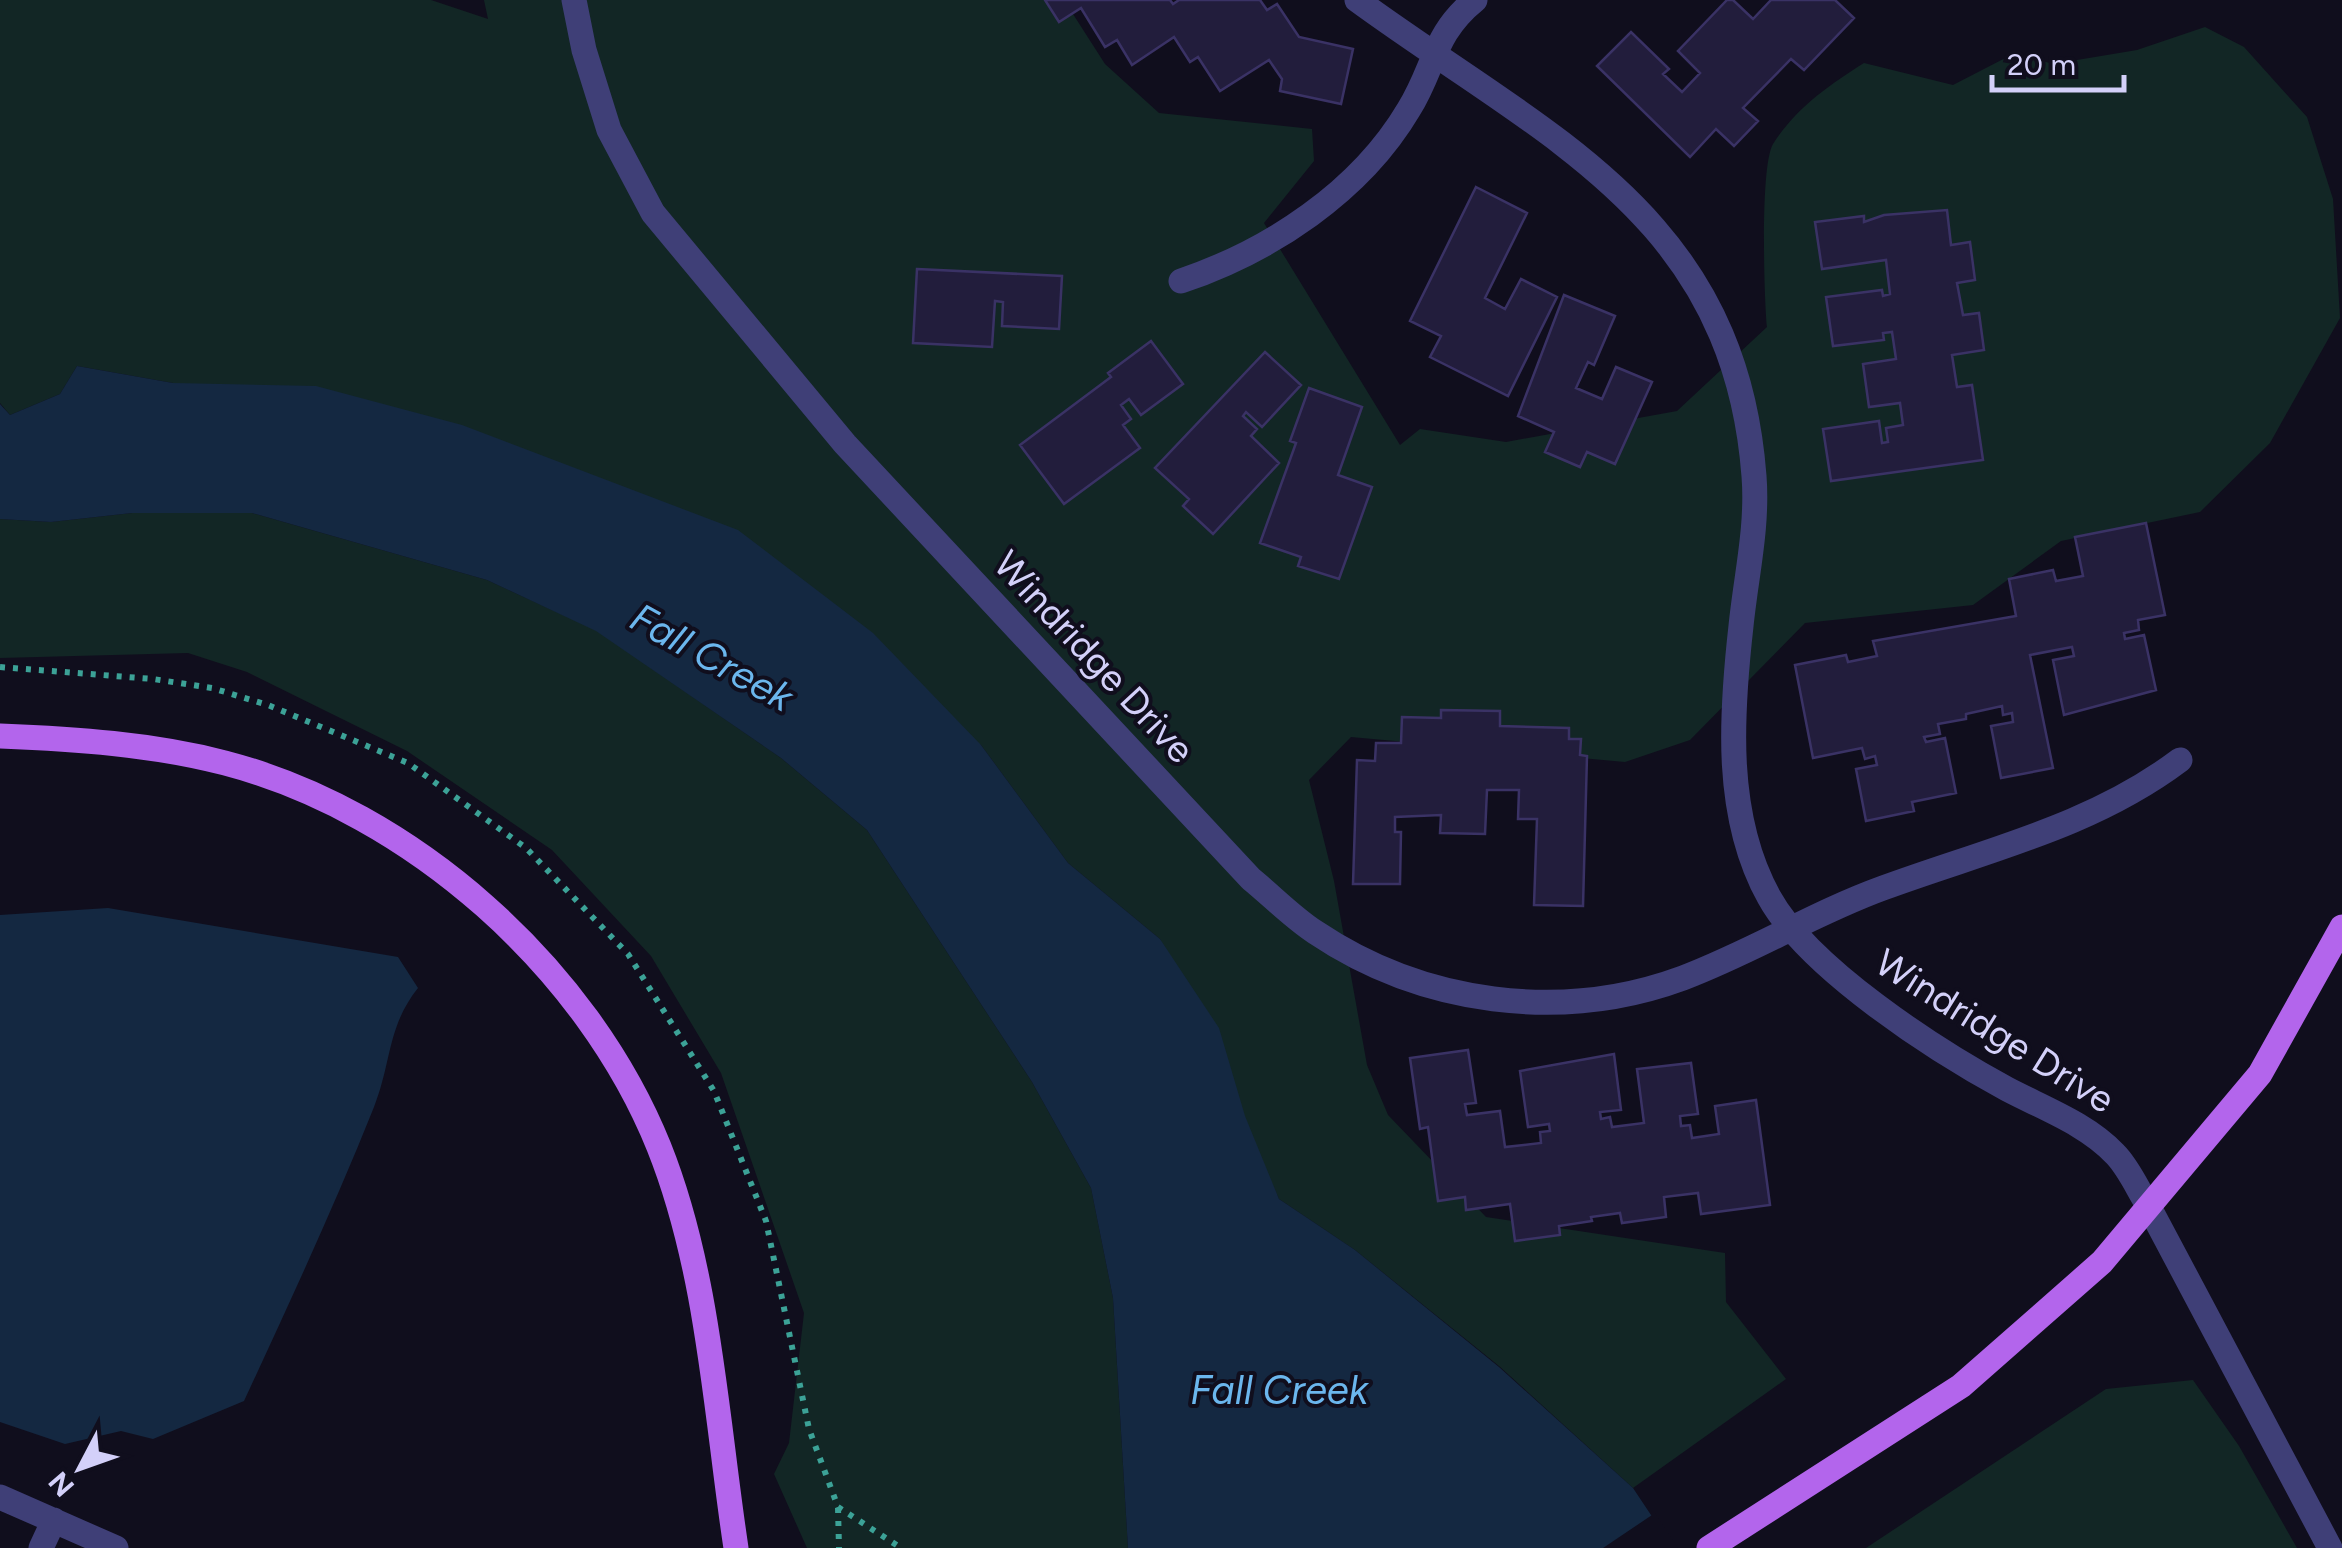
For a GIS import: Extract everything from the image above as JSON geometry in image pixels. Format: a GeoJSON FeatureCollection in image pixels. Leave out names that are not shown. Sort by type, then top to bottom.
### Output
{"type":"FeatureCollection","features":[{"type":"Feature","properties":{"kind":"main road"},"geometry":{"type":"LineString","coordinates":[[0,736],[179,752],[228,764],[320,797],[446,876],[551,976],[616,1062],[665,1165],[701,1312],[736,1548]]}},
{"type":"Feature","properties":{"kind":"main road"},"geometry":{"type":"LineString","coordinates":[[1708,1548],[1983,1368],[2074,1290],[2150,1207],[2260,1074],[2342,927]]}},
{"type":"Feature","properties":{"kind":"street","name":"Windridge Drive"},"geometry":{"type":"LineString","coordinates":[[574,0],[608,130],[653,213],[858,458],[1251,879],[1312,931],[1365,962],[1441,991],[1521,1003],[1642,991],[1718,963],[1884,887],[2054,832],[2122,799],[2180,760]]}},
{"type":"Feature","properties":{"kind":"street"},"geometry":{"type":"LineString","coordinates":[[1356,0],[1572,149],[1634,201],[1679,256],[1726,343],[1745,408],[1754,485],[1753,535],[1736,652],[1734,767],[1750,858],[1789,929]]}},
{"type":"Feature","properties":{"kind":"street"},"geometry":{"type":"LineString","coordinates":[[1181,282],[1272,240],[1341,189],[1402,122],[1448,24],[1475,0]]}},
{"type":"Feature","properties":{"kind":"street","name":"Windridge Drive"},"geometry":{"type":"LineString","coordinates":[[1789,929],[1808,951],[1887,1011],[2001,1086],[2097,1138],[2122,1163],[2150,1207],[2330,1548]]}},
{"type":"Feature","properties":{"kind":"street"},"geometry":{"type":"LineString","coordinates":[[0,1497],[116,1548]]}},
{"type":"Feature","properties":{"kind":"street"},"geometry":{"type":"LineString","coordinates":[[41,1548],[54,1520]]}},
{"type":"Feature","properties":{"kind":"path"},"geometry":{"type":"LineString","coordinates":[[838,1506],[839,1548]]}},
{"type":"Feature","properties":{"kind":"green space"},"geometry":{"type":"Polygon","coordinates":[[[0,0],[431,0],[488,19],[484,0],[1064,0],[1105,64],[1159,113],[1312,129],[1314,161],[1264,223],[1400,445],[1420,429],[1506,442],[1677,411],[1767,327],[1765,204],[1773,144],[1814,98],[1864,63],[1953,85],[2015,53],[2053,64],[2137,50],[2205,27],[2244,47],[2307,117],[2333,199],[2340,318],[2270,443],[2200,512],[2061,541],[1973,605],[1805,623],[1690,740],[1625,762],[1351,737],[1309,780],[1334,881],[1367,1065],[1388,1115],[1486,1217],[1725,1253],[1726,1302],[1786,1379],[1633,1488],[1499,1366],[1355,1250],[1279,1199],[1160,939],[1068,863],[981,745],[173,383],[77,366],[60,394],[10,415],[0,403],[0,0]]]}},
{"type":"Feature","properties":{"kind":"green space"},"geometry":{"type":"Polygon","coordinates":[[[132,513],[252,513],[487,580],[596,630],[781,758],[867,830],[1032,1082],[1091,1188],[1113,1298],[1128,1548],[807,1548],[774,1474],[789,1443],[804,1313],[721,1073],[651,956],[552,850],[407,751],[247,672],[188,653],[0,658],[0,519],[51,522],[132,513]]]}},
{"type":"Feature","properties":{"kind":"green space"},"geometry":{"type":"Polygon","coordinates":[[[2193,1380],[2239,1446],[2297,1548],[1866,1548],[2106,1389],[2193,1380]]]}},
{"type":"Feature","properties":{"kind":"water","name":"Fall Creek"},"geometry":{"type":"Polygon","coordinates":[[[77,366],[173,383],[316,386],[462,425],[738,530],[873,633],[981,745],[1068,863],[1160,939],[1219,1028],[1245,1116],[1279,1199],[1355,1250],[1499,1367],[1633,1488],[1673,1548],[1128,1548],[1113,1298],[1091,1188],[1032,1082],[867,830],[781,758],[596,631],[487,580],[252,513],[132,513],[51,522],[0,519],[0,404],[10,415],[60,394],[77,366]]]}},
{"type":"Feature","properties":{"kind":"water"},"geometry":{"type":"Polygon","coordinates":[[[108,908],[398,957],[418,988],[395,1031],[380,1090],[343,1181],[244,1401],[153,1439],[121,1431],[65,1444],[0,1422],[0,915],[108,908]]]}},
{"type":"Feature","properties":{"kind":"pier"},"geometry":{"type":"Polygon","coordinates":[[[1655,1513],[1678,1548],[1603,1548],[1655,1513]]]}},
{"type":"Feature","properties":{"kind":"building"},"geometry":{"type":"Polygon","coordinates":[[[1045,0],[1170,0],[1173,4],[1179,0],[1260,0],[1267,10],[1277,4],[1299,37],[1353,49],[1341,104],[1280,91],[1282,79],[1269,60],[1220,91],[1198,57],[1190,62],[1174,37],[1132,65],[1117,40],[1105,47],[1081,8],[1059,22],[1045,0]]]}},
{"type":"Feature","properties":{"kind":"building"},"geometry":{"type":"Polygon","coordinates":[[[1727,0],[1733,0],[1753,19],[1771,0],[1835,0],[1854,18],[1804,70],[1791,59],[1743,108],[1758,121],[1734,146],[1716,129],[1690,157],[1597,66],[1631,32],[1669,69],[1663,74],[1682,92],[1700,73],[1678,51],[1727,0]]]}},
{"type":"Feature","properties":{"kind":"building"},"geometry":{"type":"Polygon","coordinates":[[[1476,187],[1527,213],[1485,298],[1505,309],[1521,279],[1557,297],[1508,396],[1430,357],[1441,336],[1410,321],[1476,187]]]}},
{"type":"Feature","properties":{"kind":"building"},"geometry":{"type":"Polygon","coordinates":[[[1947,210],[1951,245],[1970,242],[1975,280],[1957,283],[1963,315],[1979,313],[1984,350],[1952,355],[1957,387],[1972,385],[1983,460],[1831,481],[1823,429],[1879,421],[1882,443],[1888,442],[1886,428],[1903,425],[1900,403],[1869,407],[1863,364],[1896,359],[1892,332],[1883,333],[1884,340],[1833,346],[1826,297],[1882,290],[1883,296],[1890,294],[1886,260],[1822,269],[1815,222],[1864,216],[1864,222],[1884,215],[1947,210]]]}},
{"type":"Feature","properties":{"kind":"building"},"geometry":{"type":"Polygon","coordinates":[[[917,269],[1062,276],[1059,329],[1002,326],[1003,302],[995,301],[992,347],[913,343],[917,269]]]}},
{"type":"Feature","properties":{"kind":"building"},"geometry":{"type":"Polygon","coordinates":[[[1564,295],[1615,316],[1594,365],[1588,362],[1576,388],[1602,399],[1616,367],[1652,382],[1615,464],[1587,452],[1580,467],[1545,452],[1554,432],[1518,416],[1564,295]]]}},
{"type":"Feature","properties":{"kind":"building"},"geometry":{"type":"Polygon","coordinates":[[[1151,341],[1183,384],[1141,415],[1129,399],[1121,405],[1131,419],[1123,425],[1140,448],[1064,504],[1020,445],[1111,377],[1108,373],[1151,341]]]}},
{"type":"Feature","properties":{"kind":"building"},"geometry":{"type":"Polygon","coordinates":[[[1265,352],[1301,385],[1262,427],[1246,412],[1243,416],[1257,429],[1251,436],[1279,463],[1213,534],[1183,506],[1189,499],[1155,468],[1265,352]]]}},
{"type":"Feature","properties":{"kind":"building"},"geometry":{"type":"Polygon","coordinates":[[[1309,388],[1362,407],[1338,475],[1372,487],[1339,579],[1298,566],[1301,557],[1260,543],[1296,443],[1290,441],[1309,388]]]}},
{"type":"Feature","properties":{"kind":"building"},"geometry":{"type":"Polygon","coordinates":[[[2146,523],[2165,615],[2138,620],[2139,630],[2124,633],[2125,639],[2144,635],[2156,690],[2064,715],[2053,660],[2074,656],[2072,647],[2030,655],[2053,768],[2001,778],[1991,726],[2013,722],[2012,713],[2003,715],[2002,706],[1966,714],[1966,719],[1938,724],[1940,734],[1924,737],[1926,742],[1945,738],[1956,793],[1912,802],[1914,811],[1866,821],[1856,769],[1877,765],[1875,756],[1865,759],[1862,748],[1813,758],[1795,665],[1846,655],[1848,662],[1877,656],[1873,641],[2016,616],[2009,579],[2053,570],[2056,581],[2083,576],[2075,537],[2146,523]]]}},
{"type":"Feature","properties":{"kind":"building"},"geometry":{"type":"Polygon","coordinates":[[[1441,710],[1500,711],[1500,726],[1569,728],[1569,739],[1581,739],[1580,755],[1587,756],[1583,906],[1534,905],[1537,819],[1518,819],[1519,790],[1487,790],[1485,834],[1440,833],[1441,815],[1395,817],[1395,832],[1401,832],[1400,884],[1353,884],[1357,760],[1375,761],[1376,743],[1401,743],[1402,717],[1441,718],[1441,710]]]}},
{"type":"Feature","properties":{"kind":"building"},"geometry":{"type":"Polygon","coordinates":[[[1468,1050],[1476,1103],[1465,1104],[1467,1115],[1500,1111],[1505,1147],[1541,1143],[1540,1132],[1550,1131],[1549,1124],[1528,1127],[1520,1071],[1614,1054],[1621,1110],[1600,1112],[1601,1119],[1610,1117],[1612,1127],[1644,1123],[1637,1069],[1691,1063],[1698,1114],[1680,1116],[1681,1126],[1690,1125],[1692,1138],[1719,1134],[1715,1106],[1756,1100],[1770,1205],[1701,1214],[1698,1193],[1664,1197],[1666,1217],[1622,1223],[1620,1213],[1591,1217],[1592,1221],[1559,1226],[1560,1235],[1515,1241],[1510,1204],[1466,1210],[1465,1197],[1438,1201],[1428,1127],[1420,1129],[1410,1058],[1468,1050]]]}}]}
